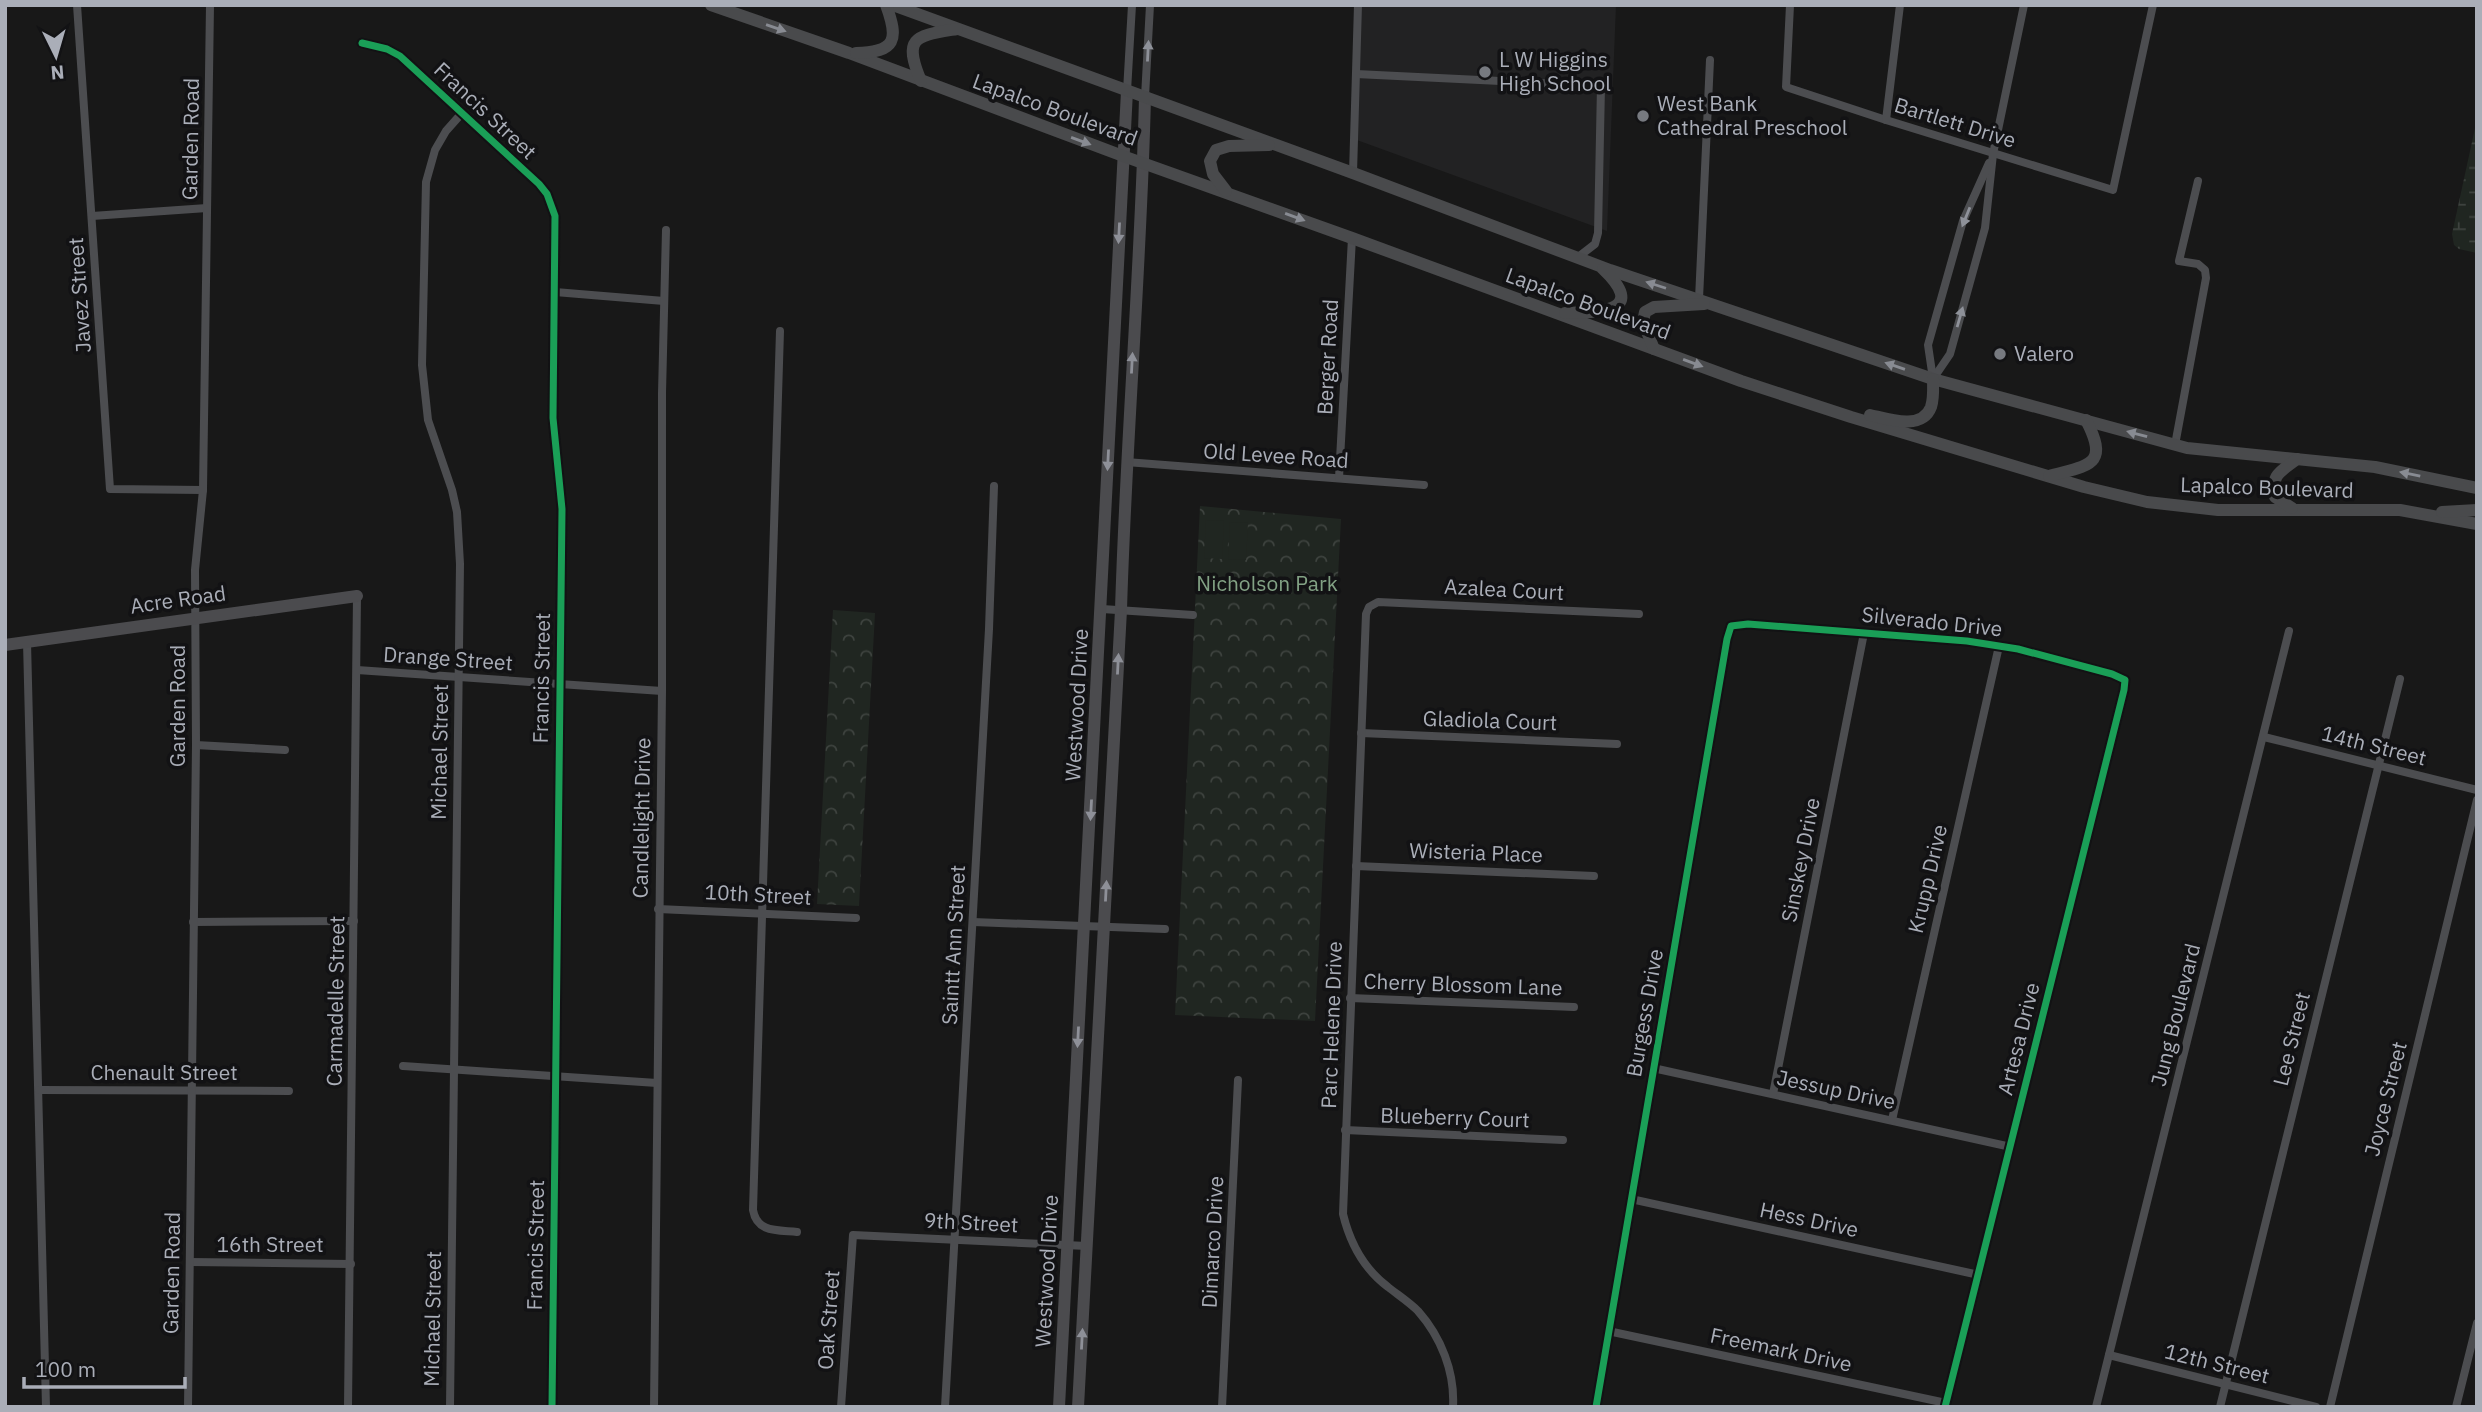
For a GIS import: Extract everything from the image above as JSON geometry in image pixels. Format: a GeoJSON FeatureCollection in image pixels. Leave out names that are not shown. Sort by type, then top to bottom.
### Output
{"type":"FeatureCollection","features":[{"type":"Feature","properties":{"kind":"main road","name":"Lapalco Boulevard"},"geometry":{"type":"LineString","coordinates":[[711,5],[849,53],[1123,156],[1741,381],[2049,476],[2147,502],[2218,510],[2400,510],[2477,524]]}},
{"type":"Feature","properties":{"kind":"main road"},"geometry":{"type":"LineString","coordinates":[[849,53],[874,52],[885,48],[892,41],[894,28],[886,5]]}},
{"type":"Feature","properties":{"kind":"main road","name":"Lapalco Boulevard"},"geometry":{"type":"LineString","coordinates":[[893,5],[1599,266],[1933,379],[2175,445],[2375,467],[2477,488]]}},
{"type":"Feature","properties":{"kind":"main road"},"geometry":{"type":"LineString","coordinates":[[921,81],[912,59],[913,46],[923,35],[957,29]]}},
{"type":"Feature","properties":{"kind":"main road"},"geometry":{"type":"LineString","coordinates":[[1227,192],[1213,174],[1210,160],[1216,150],[1229,146],[1276,145]]}},
{"type":"Feature","properties":{"kind":"main road"},"geometry":{"type":"LineString","coordinates":[[1558,314],[1605,312],[1621,300],[1617,282],[1599,266]]}},
{"type":"Feature","properties":{"kind":"main road"},"geometry":{"type":"LineString","coordinates":[[1654,349],[1643,322],[1646,312],[1654,307],[1705,301]]}},
{"type":"Feature","properties":{"kind":"main road"},"geometry":{"type":"LineString","coordinates":[[1812,403],[1901,422],[1910,421],[1929,411],[1933,400],[1933,379]]}},
{"type":"Feature","properties":{"kind":"main road"},"geometry":{"type":"LineString","coordinates":[[2049,476],[2082,467],[2096,457],[2096,440],[2086,420]]}},
{"type":"Feature","properties":{"kind":"main road"},"geometry":{"type":"LineString","coordinates":[[2296,510],[2275,497],[2273,483],[2278,473],[2297,459]]}},
{"type":"Feature","properties":{"kind":"main road"},"geometry":{"type":"LineString","coordinates":[[2428,513],[2477,510]]}},
{"type":"Feature","properties":{"kind":"street","name":"Javez Street"},"geometry":{"type":"LineString","coordinates":[[78,5],[110,489],[203,491]]}},
{"type":"Feature","properties":{"kind":"street","name":"Garden Road"},"geometry":{"type":"LineString","coordinates":[[188,1407],[196,745],[195,570],[203,491],[210,5]]}},
{"type":"Feature","properties":{"kind":"street","name":"Westwood Drive"},"geometry":{"type":"LineString","coordinates":[[1059,1407],[1132,5]]}},
{"type":"Feature","properties":{"kind":"street","name":"Westwood Drive"},"geometry":{"type":"LineString","coordinates":[[1079,1407],[1150,5]]}},
{"type":"Feature","properties":{"kind":"street"},"geometry":{"type":"LineString","coordinates":[[1353,173],[1358,5]]}},
{"type":"Feature","properties":{"kind":"street","name":"Bartlett Drive"},"geometry":{"type":"LineString","coordinates":[[1790,5],[1786,87],[2113,190],[2153,5]]}},
{"type":"Feature","properties":{"kind":"street"},"geometry":{"type":"LineString","coordinates":[[1886,120],[1900,5]]}},
{"type":"Feature","properties":{"kind":"street"},"geometry":{"type":"LineString","coordinates":[[1933,379],[1950,354],[1985,228],[1993,154],[2024,5]]}},
{"type":"Feature","properties":{"kind":"street","name":"Francis Street"},"geometry":{"type":"LineString","coordinates":[[362,43],[387,49],[400,56],[547,194],[555,216],[553,418],[562,509],[552,1407]]}},
{"type":"Feature","properties":{"kind":"street"},"geometry":{"type":"LineString","coordinates":[[1705,301],[1710,60]]}},
{"type":"Feature","properties":{"kind":"street"},"geometry":{"type":"LineString","coordinates":[[1356,74],[1601,86],[1598,233],[1595,244],[1577,258]]}},
{"type":"Feature","properties":{"kind":"street","name":"Michael Street"},"geometry":{"type":"LineString","coordinates":[[450,1407],[460,564],[457,513],[428,420],[422,365],[426,183],[435,150],[446,131],[462,113]]}},
{"type":"Feature","properties":{"kind":"street"},"geometry":{"type":"LineString","coordinates":[[1933,379],[1928,345],[1963,221],[1993,154]]}},
{"type":"Feature","properties":{"kind":"street"},"geometry":{"type":"LineString","coordinates":[[2175,445],[2206,278],[2205,270],[2198,264],[2179,261],[2198,181]]}},
{"type":"Feature","properties":{"kind":"street"},"geometry":{"type":"LineString","coordinates":[[92,216],[207,208]]}},
{"type":"Feature","properties":{"kind":"street","name":"Candlelight Drive"},"geometry":{"type":"LineString","coordinates":[[654,1407],[666,230]]}},
{"type":"Feature","properties":{"kind":"street","name":"Berger Road"},"geometry":{"type":"LineString","coordinates":[[1339,478],[1352,238]]}},
{"type":"Feature","properties":{"kind":"street"},"geometry":{"type":"LineString","coordinates":[[555,292],[664,301]]}},
{"type":"Feature","properties":{"kind":"street"},"geometry":{"type":"LineString","coordinates":[[780,331],[752,1210],[756,1221],[765,1228],[797,1232]]}},
{"type":"Feature","properties":{"kind":"street","name":"Old Levee Road"},"geometry":{"type":"LineString","coordinates":[[1126,462],[1424,485]]}},
{"type":"Feature","properties":{"kind":"street","name":"Saintt Ann Street"},"geometry":{"type":"LineString","coordinates":[[945,1407],[989,629],[993,486]]}},
{"type":"Feature","properties":{"kind":"street","name":"Acre Road"},"geometry":{"type":"LineString","coordinates":[[5,645],[357,596]]}},
{"type":"Feature","properties":{"kind":"street","name":"Carmadelle Street"},"geometry":{"type":"LineString","coordinates":[[348,1407],[357,596]]}},
{"type":"Feature","properties":{"kind":"street","name":"Azalea Court"},"geometry":{"type":"LineString","coordinates":[[1369,607],[1378,602],[1639,614]]}},
{"type":"Feature","properties":{"kind":"street","name":"Parc Helene Drive"},"geometry":{"type":"LineString","coordinates":[[1369,607],[1366,614],[1342,1199],[1348,1234],[1356,1251],[1377,1278],[1402,1297],[1432,1329],[1448,1365],[1453,1407]]}},
{"type":"Feature","properties":{"kind":"street"},"geometry":{"type":"LineString","coordinates":[[1102,609],[1193,615]]}},
{"type":"Feature","properties":{"kind":"street","name":"Silverado Drive"},"geometry":{"type":"LineString","coordinates":[[1731,625],[1864,633],[1999,646],[2048,655],[2125,680]]}},
{"type":"Feature","properties":{"kind":"street","name":"Burgess Drive"},"geometry":{"type":"LineString","coordinates":[[1596,1407],[1731,625]]}},
{"type":"Feature","properties":{"kind":"street","name":"Jung Boulevard"},"geometry":{"type":"LineString","coordinates":[[2096,1407],[2289,631]]}},
{"type":"Feature","properties":{"kind":"street","name":"Sinskey Drive"},"geometry":{"type":"LineString","coordinates":[[1773,1094],[1864,633]]}},
{"type":"Feature","properties":{"kind":"street"},"geometry":{"type":"LineString","coordinates":[[27,642],[46,1407]]}},
{"type":"Feature","properties":{"kind":"street","name":"Krupp Drive"},"geometry":{"type":"LineString","coordinates":[[1892,1120],[1999,646]]}},
{"type":"Feature","properties":{"kind":"street","name":"Drange Street"},"geometry":{"type":"LineString","coordinates":[[357,670],[662,691]]}},
{"type":"Feature","properties":{"kind":"street","name":"Lee Street"},"geometry":{"type":"LineString","coordinates":[[2220,1407],[2400,679]]}},
{"type":"Feature","properties":{"kind":"street","name":"Artesa Drive"},"geometry":{"type":"LineString","coordinates":[[1946,1405],[2125,680]]}},
{"type":"Feature","properties":{"kind":"street","name":"Gladiola Court"},"geometry":{"type":"LineString","coordinates":[[1361,733],[1617,744]]}},
{"type":"Feature","properties":{"kind":"street","name":"14th Street"},"geometry":{"type":"LineString","coordinates":[[2263,737],[2477,790]]}},
{"type":"Feature","properties":{"kind":"street"},"geometry":{"type":"LineString","coordinates":[[196,745],[285,750]]}},
{"type":"Feature","properties":{"kind":"street","name":"Joyce Street"},"geometry":{"type":"LineString","coordinates":[[2330,1407],[2477,800]]}},
{"type":"Feature","properties":{"kind":"street","name":"Wisteria Place"},"geometry":{"type":"LineString","coordinates":[[1356,866],[1594,876]]}},
{"type":"Feature","properties":{"kind":"street","name":"10th Street"},"geometry":{"type":"LineString","coordinates":[[658,909],[856,918]]}},
{"type":"Feature","properties":{"kind":"street"},"geometry":{"type":"LineString","coordinates":[[193,922],[354,921]]}},
{"type":"Feature","properties":{"kind":"street"},"geometry":{"type":"LineString","coordinates":[[973,922],[1164,929]]}},
{"type":"Feature","properties":{"kind":"street","name":"Cherry Blossom Lane"},"geometry":{"type":"LineString","coordinates":[[1350,998],[1574,1007]]}},
{"type":"Feature","properties":{"kind":"street"},"geometry":{"type":"LineString","coordinates":[[403,1066],[657,1083]]}},
{"type":"Feature","properties":{"kind":"street","name":"Jessup Drive"},"geometry":{"type":"LineString","coordinates":[[1653,1068],[2011,1147]]}},
{"type":"Feature","properties":{"kind":"street","name":"Dimarco Drive"},"geometry":{"type":"LineString","coordinates":[[1222,1407],[1238,1080]]}},
{"type":"Feature","properties":{"kind":"street","name":"Chenault Street"},"geometry":{"type":"LineString","coordinates":[[39,1090],[289,1091]]}},
{"type":"Feature","properties":{"kind":"street","name":"Blueberry Court"},"geometry":{"type":"LineString","coordinates":[[1345,1130],[1563,1140]]}},
{"type":"Feature","properties":{"kind":"street","name":"Hess Drive"},"geometry":{"type":"LineString","coordinates":[[1631,1199],[1979,1275]]}},
{"type":"Feature","properties":{"kind":"street","name":"9th Street"},"geometry":{"type":"LineString","coordinates":[[853,1236],[1087,1246]]}},
{"type":"Feature","properties":{"kind":"street","name":"Oak Street"},"geometry":{"type":"LineString","coordinates":[[841,1407],[853,1236]]}},
{"type":"Feature","properties":{"kind":"street","name":"16th Street"},"geometry":{"type":"LineString","coordinates":[[190,1262],[351,1264]]}},
{"type":"Feature","properties":{"kind":"street"},"geometry":{"type":"LineString","coordinates":[[2456,1407],[2477,1323]]}},
{"type":"Feature","properties":{"kind":"street","name":"Freemark Drive"},"geometry":{"type":"LineString","coordinates":[[1608,1331],[1946,1405]]}},
{"type":"Feature","properties":{"kind":"street","name":"12th Street"},"geometry":{"type":"LineString","coordinates":[[2109,1355],[2316,1407]]}},
{"type":"Feature","properties":{"kind":"shaded area","name":"L W Higgins High School"},"geometry":{"type":"Polygon","coordinates":[[[1358,5],[1616,5],[1607,231],[1354,139],[1358,5]]]}},
{"type":"Feature","properties":{"kind":"green space"},"geometry":{"type":"Polygon","coordinates":[[[2477,119],[2477,253],[2459,249],[2454,245],[2452,234],[2477,119]]]}},
{"type":"Feature","properties":{"kind":"green space","name":"Nicholson Park"},"geometry":{"type":"Polygon","coordinates":[[[1200,506],[1341,519],[1315,1021],[1175,1015],[1200,506]]]}},
{"type":"Feature","properties":{"kind":"green space"},"geometry":{"type":"Polygon","coordinates":[[[1206,520],[1224,521],[1222,559],[1204,558],[1206,520]]]}},
{"type":"Feature","properties":{"kind":"green space"},"geometry":{"type":"Polygon","coordinates":[[[1230,522],[1248,523],[1246,560],[1228,559],[1230,522]]]}},
{"type":"Feature","properties":{"kind":"green space"},"geometry":{"type":"Polygon","coordinates":[[[833,610],[875,613],[859,906],[817,904],[833,610]]]}},
{"type":"Feature","properties":{"kind":"cycle path"},"geometry":{"type":"LineString","coordinates":[[362,43],[387,49],[400,56],[539,184],[547,194],[555,216],[553,418],[562,509],[552,1407]]}},
{"type":"Feature","properties":{"kind":"cycle path"},"geometry":{"type":"LineString","coordinates":[[1596,1407],[1727,639],[1731,626],[1748,624],[1967,641],[2018,649],[2112,674],[2125,680],[1945,1407]]}},
{"type":"Feature","properties":{"kind":"place","name":"L W Higgins High School"},"geometry":{"type":"Point","coordinates":[1485,72]}},
{"type":"Feature","properties":{"kind":"place","name":"West Bank Cathedral Preschool"},"geometry":{"type":"Point","coordinates":[1643,116]}},
{"type":"Feature","properties":{"kind":"place","name":"Valero"},"geometry":{"type":"Point","coordinates":[2000,354]}}]}
